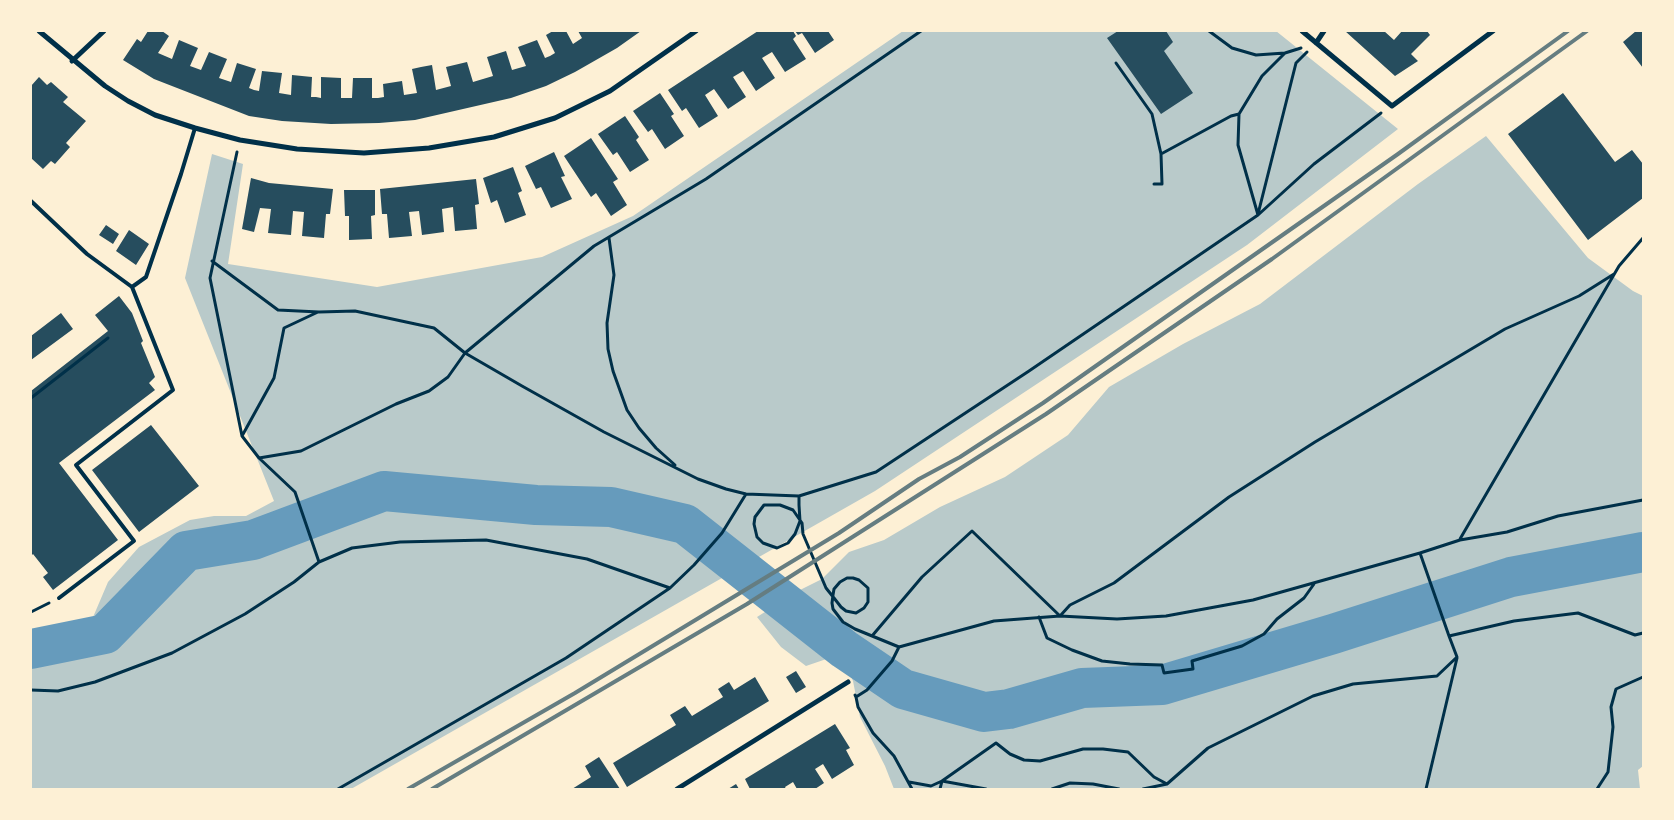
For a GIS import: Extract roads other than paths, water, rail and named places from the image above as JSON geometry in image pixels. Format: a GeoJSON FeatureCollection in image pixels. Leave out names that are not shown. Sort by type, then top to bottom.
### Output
{"type":"FeatureCollection","features":[{"type":"Feature","properties":{"kind":"street"},"geometry":{"type":"LineString","coordinates":[[39,31],[72,61],[105,86],[155,115],[240,140],[297,149],[364,153],[429,148],[494,137],[555,118],[610,91],[696,31]]}},
{"type":"Feature","properties":{"kind":"street"},"geometry":{"type":"LineString","coordinates":[[72,61],[104,31]]}},
{"type":"Feature","properties":{"kind":"street"},"geometry":{"type":"LineString","coordinates":[[1302,31],[1392,106],[1493,31]]}},
{"type":"Feature","properties":{"kind":"street"},"geometry":{"type":"LineString","coordinates":[[1316,43],[1324,31]]}},
{"type":"Feature","properties":{"kind":"street"},"geometry":{"type":"LineString","coordinates":[[677,789],[848,682]]}},
{"type":"Feature","properties":{"kind":"lane"},"geometry":{"type":"LineString","coordinates":[[132,287],[146,277],[195,128]]}},
{"type":"Feature","properties":{"kind":"lane"},"geometry":{"type":"LineString","coordinates":[[31,201],[87,254],[132,287],[173,390],[76,465],[134,541],[59,598]]}},
{"type":"Feature","properties":{"kind":"waterway"},"geometry":{"type":"LineString","coordinates":[[31,649],[105,634],[186,551],[253,540],[384,491],[536,505],[611,507],[685,524],[844,649],[903,689],[984,712],[1009,709],[1082,688],[1162,685],[1333,634],[1511,577],[1643,552]]}},
{"type":"Feature","properties":{"kind":"railway"},"geometry":{"type":"LineString","coordinates":[[408,789],[575,693],[839,533],[919,479],[960,457],[1043,403],[1398,154],[1568,31]]}},
{"type":"Feature","properties":{"kind":"railway"},"geometry":{"type":"LineString","coordinates":[[432,789],[747,604],[1046,414],[1272,259],[1587,31]]}}]}
